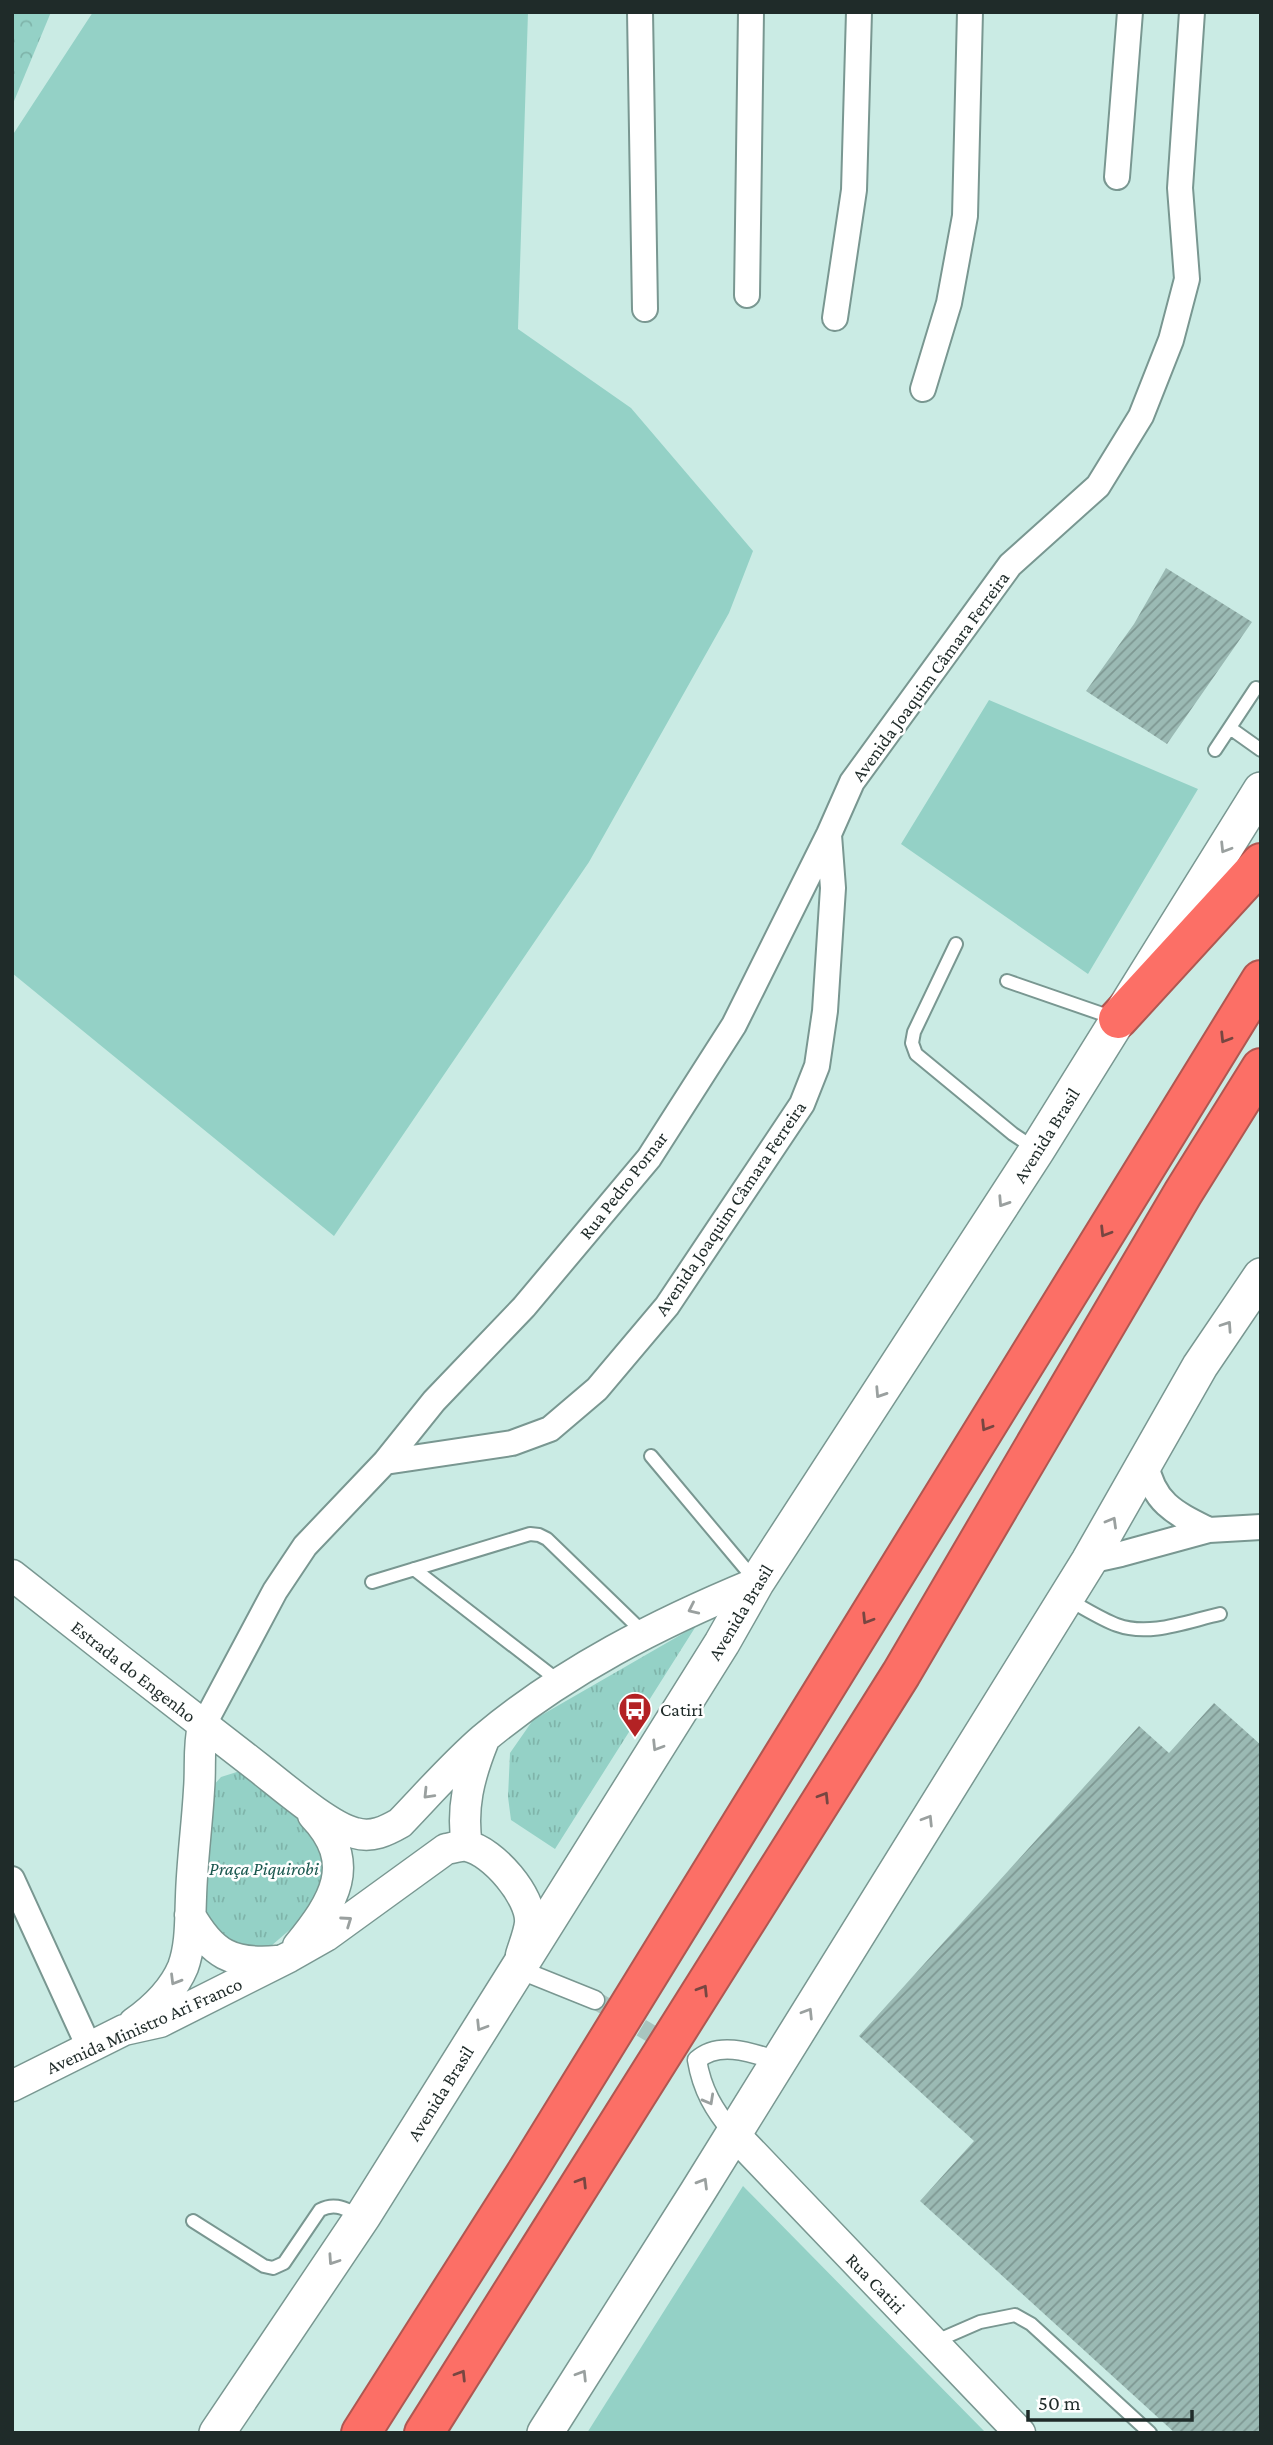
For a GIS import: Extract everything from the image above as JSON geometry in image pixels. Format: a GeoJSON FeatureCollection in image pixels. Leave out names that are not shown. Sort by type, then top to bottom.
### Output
{"type":"FeatureCollection","features":[{"type":"Feature","properties":{"kind":"highway"},"geometry":{"type":"LineString","coordinates":[[1118,1019],[1261,863]]}},
{"type":"Feature","properties":{"kind":"highway"},"geometry":{"type":"LineString","coordinates":[[361,2433],[535,2158],[1261,980]]}},
{"type":"Feature","properties":{"kind":"highway"},"geometry":{"type":"LineString","coordinates":[[424,2433],[901,1674],[1183,1193],[1261,1068]]}},
{"type":"Feature","properties":{"kind":"main road","name":"Avenida Brasil"},"geometry":{"type":"LineString","coordinates":[[217,2433],[363,2216],[722,1643],[756,1583],[1037,1150],[1261,790]]}},
{"type":"Feature","properties":{"kind":"main road"},"geometry":{"type":"LineString","coordinates":[[545,2433],[1088,1561],[1200,1366],[1261,1276]]}},
{"type":"Feature","properties":{"kind":"street"},"geometry":{"type":"LineString","coordinates":[[640,12],[645,309]]}},
{"type":"Feature","properties":{"kind":"street"},"geometry":{"type":"LineString","coordinates":[[747,295],[751,12]]}},
{"type":"Feature","properties":{"kind":"street"},"geometry":{"type":"LineString","coordinates":[[835,318],[854,190],[859,12]]}},
{"type":"Feature","properties":{"kind":"street"},"geometry":{"type":"LineString","coordinates":[[923,388],[949,303],[965,216],[970,12]]}},
{"type":"Feature","properties":{"kind":"street"},"geometry":{"type":"LineString","coordinates":[[1117,177],[1130,12]]}},
{"type":"Feature","properties":{"kind":"street","name":"Avenida Joaquim Câmara Ferreira"},"geometry":{"type":"LineString","coordinates":[[385,1462],[512,1443],[550,1429],[597,1389],[667,1306],[802,1104],[817,1066],[825,1011],[833,888],[829,834],[852,782],[1010,565],[1098,486],[1141,416],[1171,340],[1187,279],[1180,188],[1192,12]]}},
{"type":"Feature","properties":{"kind":"street","name":"Rua Pedro Pornar"},"geometry":{"type":"LineString","coordinates":[[203,1726],[275,1591],[305,1546],[385,1462],[433,1401],[524,1307],[649,1158],[734,1025],[829,834]]}},
{"type":"Feature","properties":{"kind":"street"},"geometry":{"type":"LineString","coordinates":[[1146,1463],[1153,1490],[1163,1501],[1182,1517],[1209,1530]]}},
{"type":"Feature","properties":{"kind":"street"},"geometry":{"type":"LineString","coordinates":[[1088,1561],[1209,1530],[1261,1527]]}},
{"type":"Feature","properties":{"kind":"street","name":"Estrada do Engenho"},"geometry":{"type":"LineString","coordinates":[[12,1574],[257,1767]]}},
{"type":"Feature","properties":{"kind":"street"},"geometry":{"type":"LineString","coordinates":[[199,1790],[214,1770],[228,1763],[257,1767],[340,1827],[370,1835],[387,1831],[400,1823],[484,1739],[561,1682],[644,1633],[756,1583]]}},
{"type":"Feature","properties":{"kind":"street"},"geometry":{"type":"LineString","coordinates":[[124,2030],[155,2008],[174,1984],[184,1965],[188,1944],[199,1790],[199,1752],[203,1726]]}},
{"type":"Feature","properties":{"kind":"street"},"geometry":{"type":"LineString","coordinates":[[484,1739],[471,1774],[463,1824],[467,1846],[482,1853],[498,1866],[518,1887],[527,1904],[530,1922],[518,1969],[595,2000]]}},
{"type":"Feature","properties":{"kind":"street"},"geometry":{"type":"LineString","coordinates":[[190,1915],[206,1941],[237,1961],[257,1963],[283,1959],[312,1929],[330,1900],[337,1880],[338,1863],[335,1846],[327,1830],[292,1793]]}},
{"type":"Feature","properties":{"kind":"street","name":"Avenida Ministro Ari Franco"},"geometry":{"type":"LineString","coordinates":[[12,2086],[124,2030],[160,2022],[283,1959],[326,1936],[446,1849],[467,1846]]}},
{"type":"Feature","properties":{"kind":"street"},"geometry":{"type":"LineString","coordinates":[[12,1879],[89,2047]]}},
{"type":"Feature","properties":{"kind":"street"},"geometry":{"type":"LineString","coordinates":[[733,2133],[718,2116],[704,2092],[691,2057],[713,2050],[732,2050],[778,2061]]}},
{"type":"Feature","properties":{"kind":"street","name":"Rua Catiri"},"geometry":{"type":"LineString","coordinates":[[733,2133],[1020,2433]]}},
{"type":"Feature","properties":{"kind":"lane"},"geometry":{"type":"LineString","coordinates":[[1215,750],[1259,686]]}},
{"type":"Feature","properties":{"kind":"lane"},"geometry":{"type":"LineString","coordinates":[[1230,728],[1261,750]]}},
{"type":"Feature","properties":{"kind":"lane"},"geometry":{"type":"LineString","coordinates":[[956,944],[914,1032],[912,1043],[916,1054],[1013,1134],[1037,1150]]}},
{"type":"Feature","properties":{"kind":"lane"},"geometry":{"type":"LineString","coordinates":[[1007,981],[1118,1019]]}},
{"type":"Feature","properties":{"kind":"lane"},"geometry":{"type":"LineString","coordinates":[[651,1456],[756,1583]]}},
{"type":"Feature","properties":{"kind":"lane"},"geometry":{"type":"LineString","coordinates":[[372,1582],[530,1534],[539,1535],[547,1539],[644,1633]]}},
{"type":"Feature","properties":{"kind":"lane"},"geometry":{"type":"LineString","coordinates":[[414,1569],[561,1682]]}},
{"type":"Feature","properties":{"kind":"lane"},"geometry":{"type":"LineString","coordinates":[[1065,1598],[1116,1625],[1137,1630],[1220,1614]]}},
{"type":"Feature","properties":{"kind":"lane"},"geometry":{"type":"LineString","coordinates":[[193,2221],[264,2266],[273,2268],[284,2263],[320,2210],[329,2205],[339,2206],[363,2216]]}},
{"type":"Feature","properties":{"kind":"lane"},"geometry":{"type":"LineString","coordinates":[[933,2343],[980,2322],[1015,2315],[1031,2324],[1150,2433]]}},
{"type":"Feature","properties":{"kind":"green space"},"geometry":{"type":"Polygon","coordinates":[[[12,12],[51,12],[12,106],[12,12]]]}},
{"type":"Feature","properties":{"kind":"green space"},"geometry":{"type":"Polygon","coordinates":[[[93,12],[528,12],[518,329],[631,408],[753,551],[729,613],[589,862],[334,1236],[12,973],[12,136],[93,12]]]}},
{"type":"Feature","properties":{"kind":"green space"},"geometry":{"type":"Polygon","coordinates":[[[989,700],[1198,789],[1088,974],[901,844],[989,700]]]}},
{"type":"Feature","properties":{"kind":"green space"},"geometry":{"type":"Polygon","coordinates":[[[696,1626],[555,1849],[511,1820],[508,1797],[510,1753],[533,1720],[696,1626]]]}},
{"type":"Feature","properties":{"kind":"green space","name":"Praça Piquirobi"},"geometry":{"type":"Polygon","coordinates":[[[240,1771],[317,1829],[329,1851],[315,1908],[271,1946],[262,1950],[238,1950],[203,1917],[212,1787],[221,1777],[240,1771]]]}},
{"type":"Feature","properties":{"kind":"green space"},"geometry":{"type":"Polygon","coordinates":[[[743,2186],[986,2433],[587,2433],[743,2186]]]}},
{"type":"Feature","properties":{"kind":"building"},"geometry":{"type":"Polygon","coordinates":[[[1166,568],[1252,622],[1167,744],[1086,691],[1134,624],[1166,568]]]}},
{"type":"Feature","properties":{"kind":"building"},"geometry":{"type":"Polygon","coordinates":[[[1214,1703],[1261,1745],[1261,2433],[1175,2433],[920,2201],[974,2141],[859,2036],[1139,1726],[1169,1753],[1214,1703]]]}},
{"type":"Feature","properties":{"kind":"tunnel"},"geometry":{"type":"LineString","coordinates":[[595,2000],[685,2054]]}},
{"type":"Feature","properties":{"kind":"place","name":"Catiri"},"geometry":{"type":"Point","coordinates":[635,1739]}}]}
